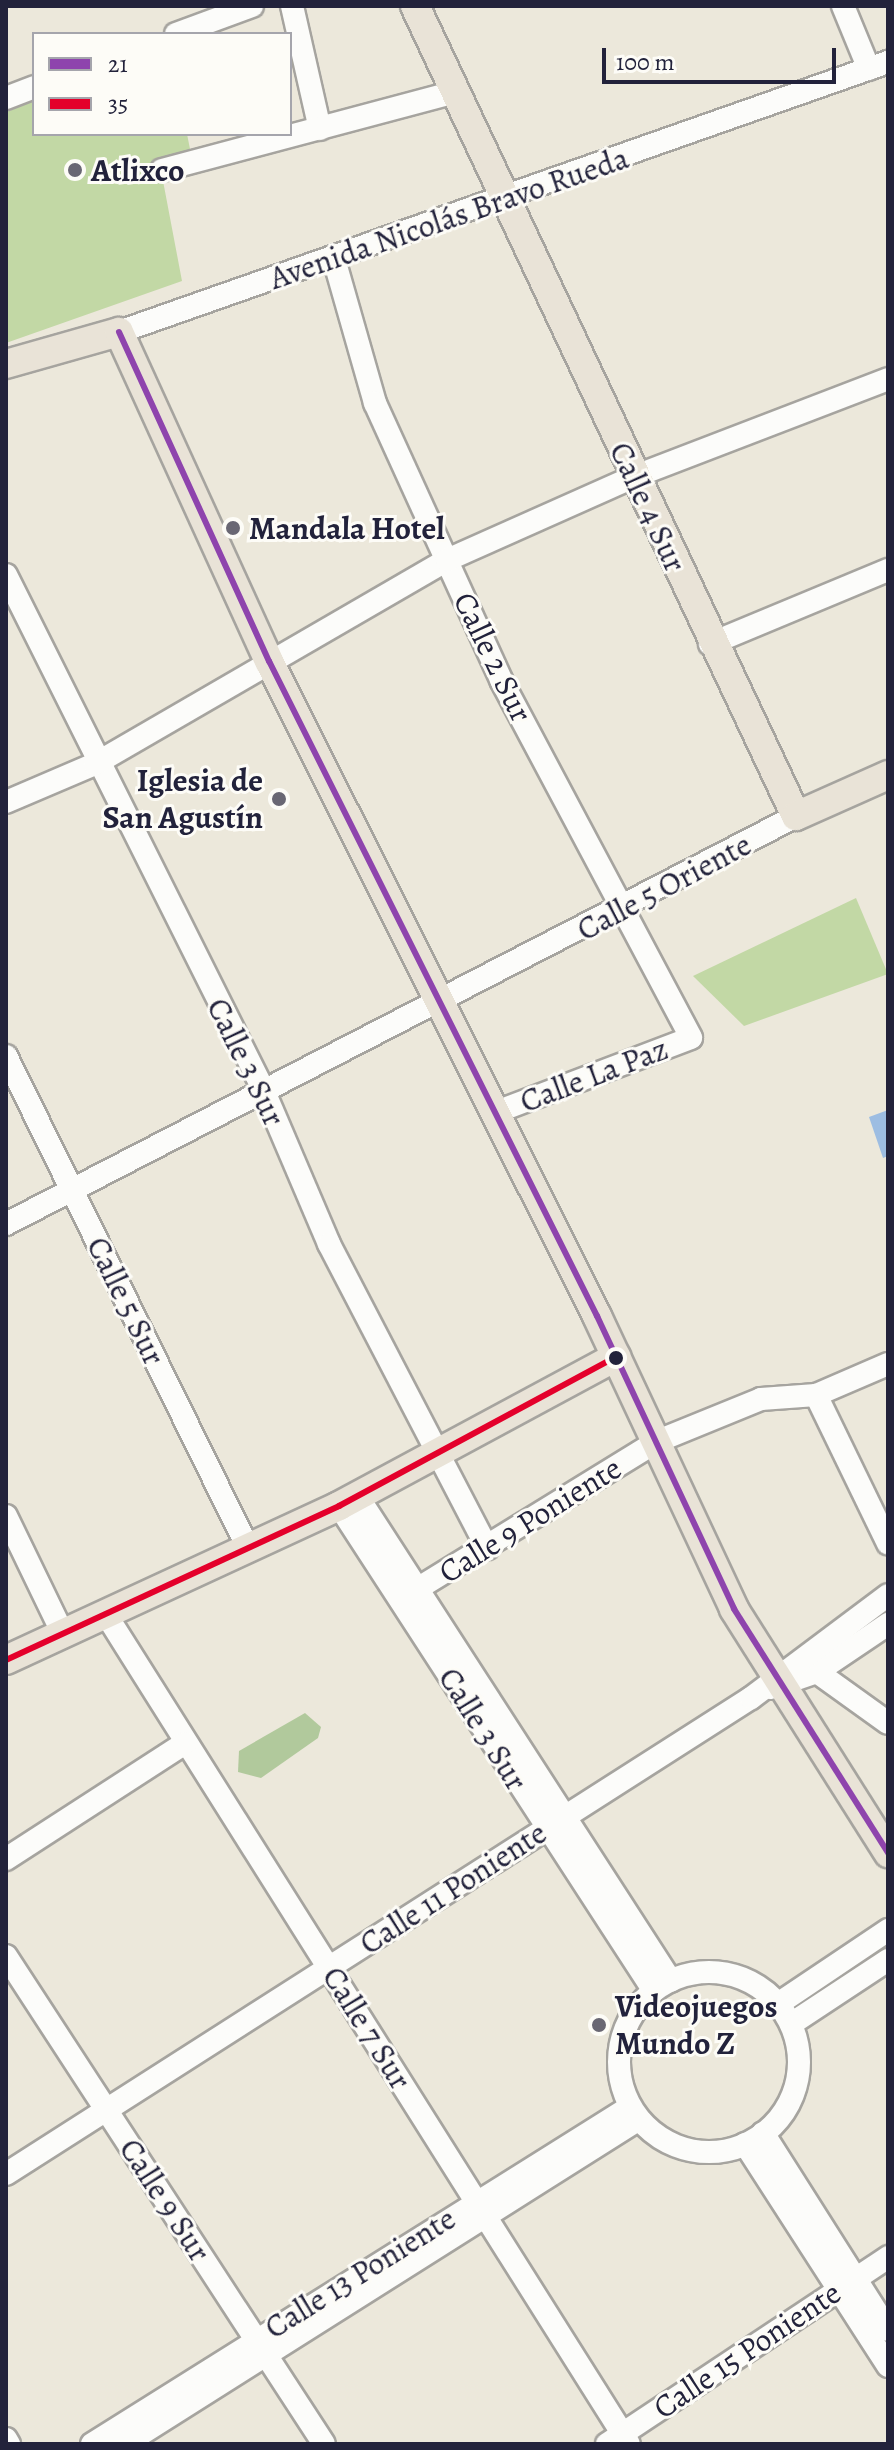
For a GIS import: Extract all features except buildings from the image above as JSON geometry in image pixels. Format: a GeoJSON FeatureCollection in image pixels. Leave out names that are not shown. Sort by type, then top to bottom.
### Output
{"type":"FeatureCollection","features":[{"type":"Feature","properties":{"kind":"main road","name":"Calle 4 Sur"},"geometry":{"type":"LineString","coordinates":[[415,6],[506,196],[710,644],[796,816]]}},
{"type":"Feature","properties":{"kind":"main road","name":"Avenida Nicolás Bravo Rueda"},"geometry":{"type":"LineString","coordinates":[[6,364],[119,332]]}},
{"type":"Feature","properties":{"kind":"main road"},"geometry":{"type":"LineString","coordinates":[[119,332],[269,661],[442,1001],[658,1441],[734,1609],[774,1682],[888,1853]]}},
{"type":"Feature","properties":{"kind":"main road","name":"Calle 5 Oriente"},"geometry":{"type":"LineString","coordinates":[[796,816],[888,775]]}},
{"type":"Feature","properties":{"kind":"main road"},"geometry":{"type":"LineString","coordinates":[[6,1660],[247,1546],[348,1502],[616,1357]]}},
{"type":"Feature","properties":{"kind":"street"},"geometry":{"type":"LineString","coordinates":[[181,32],[252,6]]}},
{"type":"Feature","properties":{"kind":"street"},"geometry":{"type":"LineString","coordinates":[[292,6],[320,129]]}},
{"type":"Feature","properties":{"kind":"street"},"geometry":{"type":"LineString","coordinates":[[843,6],[879,66]]}},
{"type":"Feature","properties":{"kind":"street","name":"Avenida Nicolás Bravo Rueda"},"geometry":{"type":"LineString","coordinates":[[119,332],[879,66]]}},
{"type":"Feature","properties":{"kind":"street"},"geometry":{"type":"LineString","coordinates":[[6,98],[32,88]]}},
{"type":"Feature","properties":{"kind":"street"},"geometry":{"type":"LineString","coordinates":[[162,170],[456,92]]}},
{"type":"Feature","properties":{"kind":"street","name":"Calle 2 Sur"},"geometry":{"type":"LineString","coordinates":[[334,259],[375,403],[501,680],[626,909],[691,1038]]}},
{"type":"Feature","properties":{"kind":"street"},"geometry":{"type":"LineString","coordinates":[[6,802],[95,764],[447,560],[633,477],[888,379]]}},
{"type":"Feature","properties":{"kind":"street"},"geometry":{"type":"LineString","coordinates":[[710,644],[888,570]]}},
{"type":"Feature","properties":{"kind":"street","name":"Calle 3 Sur"},"geometry":{"type":"LineString","coordinates":[[6,575],[95,764],[263,1089],[329,1244],[487,1548]]}},
{"type":"Feature","properties":{"kind":"street","name":"Calle 5 Oriente"},"geometry":{"type":"LineString","coordinates":[[6,1224],[263,1089],[626,909],[796,816]]}},
{"type":"Feature","properties":{"kind":"street","name":"Calle La Paz"},"geometry":{"type":"LineString","coordinates":[[496,1112],[691,1038]]}},
{"type":"Feature","properties":{"kind":"street","name":"Calle 5 Sur"},"geometry":{"type":"LineString","coordinates":[[6,1056],[247,1546]]}},
{"type":"Feature","properties":{"kind":"street","name":"Calle 9 Poniente"},"geometry":{"type":"LineString","coordinates":[[409,1594],[658,1441],[761,1399],[816,1395],[888,1364]]}},
{"type":"Feature","properties":{"kind":"street"},"geometry":{"type":"LineString","coordinates":[[816,1395],[888,1543]]}},
{"type":"Feature","properties":{"kind":"street","name":"Calle 3 Sur"},"geometry":{"type":"LineString","coordinates":[[348,1502],[662,1986]]}},
{"type":"Feature","properties":{"kind":"street"},"geometry":{"type":"LineString","coordinates":[[6,1516],[62,1632]]}},
{"type":"Feature","properties":{"kind":"street"},"geometry":{"type":"LineString","coordinates":[[774,1682],[888,1595]]}},
{"type":"Feature","properties":{"kind":"street","name":"Calle 7 Sur"},"geometry":{"type":"LineString","coordinates":[[105,1613],[481,2209],[619,2441]]}},
{"type":"Feature","properties":{"kind":"street"},"geometry":{"type":"LineString","coordinates":[[774,1682],[817,1672],[888,1624]]}},
{"type":"Feature","properties":{"kind":"street"},"geometry":{"type":"LineString","coordinates":[[817,1672],[888,1723]]}},
{"type":"Feature","properties":{"kind":"street","name":"Calle 11 Poniente"},"geometry":{"type":"LineString","coordinates":[[6,2174],[109,2114],[553,1822],[774,1682]]}},
{"type":"Feature","properties":{"kind":"street"},"geometry":{"type":"LineString","coordinates":[[6,1859],[185,1743]]}},
{"type":"Feature","properties":{"kind":"street"},"geometry":{"type":"LineString","coordinates":[[778,2004],[888,1930]]}},
{"type":"Feature","properties":{"kind":"street","name":"Calle 9 Sur"},"geometry":{"type":"LineString","coordinates":[[6,1956],[324,2444]]}},
{"type":"Feature","properties":{"kind":"street"},"geometry":{"type":"LineString","coordinates":[[791,2024],[888,1960]]}},
{"type":"Feature","properties":{"kind":"street"},"geometry":{"type":"LineString","coordinates":[[728,1974],[778,2004],[791,2024],[797,2081],[781,2115],[754,2138],[692,2151],[635,2113],[620,2072],[623,2036],[662,1986],[728,1974]]}},
{"type":"Feature","properties":{"kind":"street","name":"Calle 13 Poniente"},"geometry":{"type":"LineString","coordinates":[[92,2444],[261,2348],[635,2113]]}},
{"type":"Feature","properties":{"kind":"street"},"geometry":{"type":"LineString","coordinates":[[754,2138],[846,2282],[888,2366]]}},
{"type":"Feature","properties":{"kind":"street","name":"Calle 15 Poniente"},"geometry":{"type":"LineString","coordinates":[[619,2441],[846,2282],[888,2257]]}},
{"type":"Feature","properties":{"kind":"street"},"geometry":{"type":"LineString","coordinates":[[846,2282],[888,2330]]}},
{"type":"Feature","properties":{"kind":"street","name":"Calle 13 Poniente"},"geometry":{"type":"LineString","coordinates":[[125,2444],[261,2348]]}},
{"type":"Feature","properties":{"kind":"green space"},"geometry":{"type":"Polygon","coordinates":[[[32,102],[32,136],[187,136],[191,154],[160,165],[182,281],[6,343],[6,112],[32,102]]]}},
{"type":"Feature","properties":{"kind":"green space"},"geometry":{"type":"Polygon","coordinates":[[[856,898],[888,974],[744,1026],[693,976],[856,898]]]}},
{"type":"Feature","properties":{"kind":"green space"},"geometry":{"type":"Polygon","coordinates":[[[305,1713],[321,1727],[318,1738],[261,1778],[238,1772],[239,1751],[305,1713]]]}},
{"type":"Feature","properties":{"kind":"water"},"geometry":{"type":"Polygon","coordinates":[[[888,1110],[888,1156],[883,1158],[869,1117],[888,1110]]]}},
{"type":"Feature","properties":{"kind":"transit line","name":"21"},"geometry":{"type":"LineString","coordinates":[[119,332],[269,661],[597,1316],[734,1609],[888,1853]]}},
{"type":"Feature","properties":{"kind":"transit line","name":"35"},"geometry":{"type":"LineString","coordinates":[[6,1660],[339,1506],[616,1357]]}},
{"type":"Feature","properties":{"kind":"place","name":"Atlixco"},"geometry":{"type":"Point","coordinates":[75,170]}},
{"type":"Feature","properties":{"kind":"place","name":"Mandala Hotel"},"geometry":{"type":"Point","coordinates":[233,528]}},
{"type":"Feature","properties":{"kind":"place","name":"Iglesia de San Agustín"},"geometry":{"type":"Point","coordinates":[279,799]}},
{"type":"Feature","properties":{"kind":"place","name":"Videojuegos Mundo Z"},"geometry":{"type":"Point","coordinates":[599,2025]}}]}
